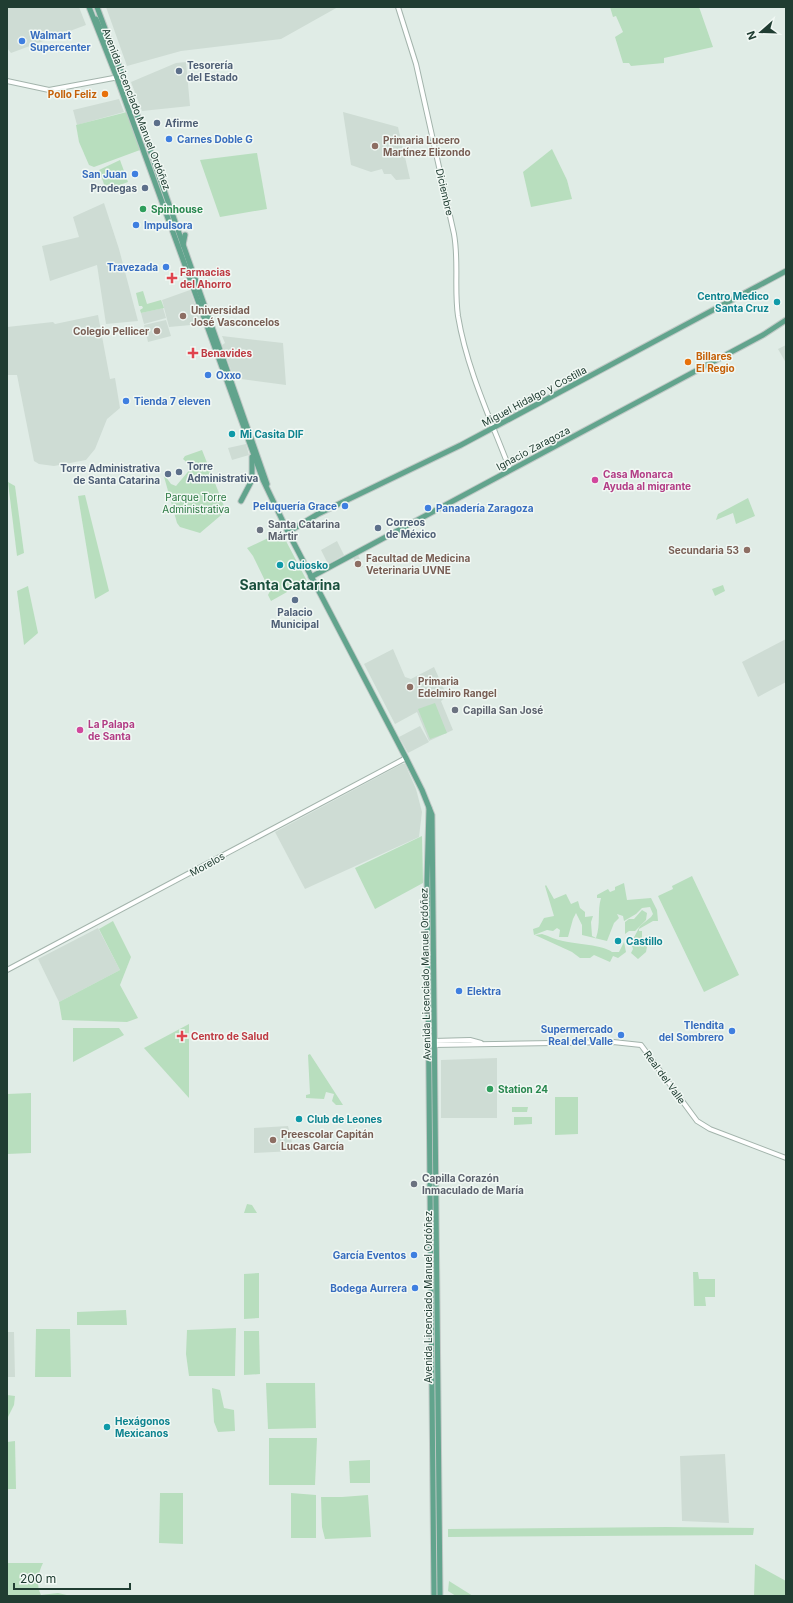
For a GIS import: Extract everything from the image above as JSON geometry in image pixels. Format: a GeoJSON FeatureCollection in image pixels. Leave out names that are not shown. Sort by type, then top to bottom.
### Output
{"type":"FeatureCollection","features":[{"type":"Feature","properties":{"kind":"main road","name":"Avenida Licenciado Manuel Ordóñez"},"geometry":{"type":"LineString","coordinates":[[97,7],[155,163],[166,207],[263,480],[268,487]]}},
{"type":"Feature","properties":{"kind":"main road","name":"Avenida Licenciado Manuel Ordóñez"},"geometry":{"type":"LineString","coordinates":[[89,8],[117,78],[153,176],[183,246],[252,438],[268,487],[288,532],[422,790],[433,819],[440,1596]]}},
{"type":"Feature","properties":{"kind":"main road"},"geometry":{"type":"LineString","coordinates":[[89,8],[100,25],[119,73],[123,76]]}},
{"type":"Feature","properties":{"kind":"main road"},"geometry":{"type":"LineString","coordinates":[[117,78],[122,80],[135,119],[144,133]]}},
{"type":"Feature","properties":{"kind":"main road"},"geometry":{"type":"LineString","coordinates":[[137,133],[149,158],[155,163],[153,176]]}},
{"type":"Feature","properties":{"kind":"main road"},"geometry":{"type":"LineString","coordinates":[[183,246],[185,235]]}},
{"type":"Feature","properties":{"kind":"main road","name":"Miguel Hidalgo y Costilla"},"geometry":{"type":"LineString","coordinates":[[288,532],[318,514],[494,427],[786,271]]}},
{"type":"Feature","properties":{"kind":"main road","name":"Ignacio Zaragoza"},"geometry":{"type":"LineString","coordinates":[[311,577],[763,335],[786,320]]}},
{"type":"Feature","properties":{"kind":"main road"},"geometry":{"type":"LineString","coordinates":[[241,501],[250,485],[253,474],[249,440]]}},
{"type":"Feature","properties":{"kind":"main road","name":"Avenida Licenciado Manuel Ordóñez"},"geometry":{"type":"LineString","coordinates":[[429,808],[427,836],[434,1596]]}},
{"type":"Feature","properties":{"kind":"main road"},"geometry":{"type":"LineString","coordinates":[[429,1084],[436,1098],[429,1102],[436,1121]]}},
{"type":"Feature","properties":{"kind":"street","name":"Diciembre"},"geometry":{"type":"LineString","coordinates":[[398,7],[416,64],[458,254],[456,304],[467,356],[510,470]]}},
{"type":"Feature","properties":{"kind":"street"},"geometry":{"type":"LineString","coordinates":[[7,81],[49,90],[123,76]]}},
{"type":"Feature","properties":{"kind":"street","name":"Morelos"},"geometry":{"type":"LineString","coordinates":[[7,970],[406,758]]}},
{"type":"Feature","properties":{"kind":"street","name":"Real del Valle"},"geometry":{"type":"LineString","coordinates":[[429,1043],[451,1043],[476,1040],[481,1043],[613,1042],[641,1044],[697,1121],[710,1129],[786,1158]]}},
{"type":"Feature","properties":{"kind":"shaded area","name":"Walmart Supercenter"},"geometry":{"type":"Polygon","coordinates":[[[7,7],[79,7],[86,25],[11,53],[7,48],[7,7]]]}},
{"type":"Feature","properties":{"kind":"shaded area"},"geometry":{"type":"Polygon","coordinates":[[[106,7],[338,7],[281,39],[181,51],[127,66],[106,7]]]}},
{"type":"Feature","properties":{"kind":"shaded area"},"geometry":{"type":"Polygon","coordinates":[[[186,62],[190,106],[142,111],[131,82],[176,63],[186,62]]]}},
{"type":"Feature","properties":{"kind":"shaded area"},"geometry":{"type":"Polygon","coordinates":[[[119,99],[124,112],[77,125],[73,110],[119,99]]]}},
{"type":"Feature","properties":{"kind":"shaded area","name":"Primaria Lucero Martínez Elizondo"},"geometry":{"type":"Polygon","coordinates":[[[343,112],[398,127],[410,179],[396,180],[391,174],[384,174],[382,169],[371,172],[351,165],[343,112]]]}},
{"type":"Feature","properties":{"kind":"shaded area"},"geometry":{"type":"Polygon","coordinates":[[[104,203],[119,249],[138,321],[106,324],[97,265],[50,281],[42,246],[79,237],[73,217],[104,203]]]}},
{"type":"Feature","properties":{"kind":"shaded area","name":"Universidad José Vasconcelos"},"geometry":{"type":"Polygon","coordinates":[[[190,290],[202,324],[169,327],[162,300],[190,290]]]}},
{"type":"Feature","properties":{"kind":"shaded area"},"geometry":{"type":"Polygon","coordinates":[[[163,308],[166,318],[144,324],[141,313],[163,308]]]}},
{"type":"Feature","properties":{"kind":"shaded area"},"geometry":{"type":"Polygon","coordinates":[[[98,315],[110,379],[115,378],[120,408],[107,419],[95,449],[86,460],[54,466],[39,464],[34,461],[17,375],[7,375],[7,327],[53,322],[55,324],[98,315]]]}},
{"type":"Feature","properties":{"kind":"shaded area","name":"Colegio Pellicer"},"geometry":{"type":"Polygon","coordinates":[[[166,320],[171,336],[148,342],[144,325],[166,320]]]}},
{"type":"Feature","properties":{"kind":"shaded area"},"geometry":{"type":"Polygon","coordinates":[[[222,336],[283,343],[286,385],[234,378],[222,345],[225,343],[222,336]]]}},
{"type":"Feature","properties":{"kind":"shaded area"},"geometry":{"type":"Polygon","coordinates":[[[786,345],[786,363],[778,349],[786,345]]]}},
{"type":"Feature","properties":{"kind":"shaded area"},"geometry":{"type":"Polygon","coordinates":[[[246,444],[249,455],[232,460],[228,448],[246,444]]]}},
{"type":"Feature","properties":{"kind":"shaded area"},"geometry":{"type":"Polygon","coordinates":[[[337,541],[344,555],[328,564],[321,550],[337,541]]]}},
{"type":"Feature","properties":{"kind":"shaded area","name":"Facultad de Medicina Veterinaria UVNE"},"geometry":{"type":"Polygon","coordinates":[[[358,555],[363,567],[357,569],[353,557],[358,555]]]}},
{"type":"Feature","properties":{"kind":"shaded area"},"geometry":{"type":"Polygon","coordinates":[[[786,639],[786,682],[758,697],[742,662],[786,639]]]}},
{"type":"Feature","properties":{"kind":"shaded area","name":"Primaria Edelmiro Rangel"},"geometry":{"type":"Polygon","coordinates":[[[393,649],[405,677],[411,679],[434,667],[447,696],[441,701],[453,730],[429,741],[417,712],[395,724],[364,664],[393,649]]]}},
{"type":"Feature","properties":{"kind":"shaded area"},"geometry":{"type":"Polygon","coordinates":[[[420,726],[429,742],[408,753],[399,737],[420,726]]]}},
{"type":"Feature","properties":{"kind":"shaded area"},"geometry":{"type":"Polygon","coordinates":[[[402,764],[405,764],[416,789],[422,812],[419,837],[305,889],[275,832],[402,764]]]}},
{"type":"Feature","properties":{"kind":"shaded area"},"geometry":{"type":"Polygon","coordinates":[[[98,928],[120,970],[59,1002],[38,959],[98,928]]]}},
{"type":"Feature","properties":{"kind":"shaded area"},"geometry":{"type":"Polygon","coordinates":[[[497,1058],[497,1118],[441,1118],[441,1060],[497,1058]]]}},
{"type":"Feature","properties":{"kind":"shaded area","name":"Preescolar Capitán Lucas García"},"geometry":{"type":"Polygon","coordinates":[[[288,1126],[294,1151],[254,1153],[254,1128],[288,1126]]]}},
{"type":"Feature","properties":{"kind":"shaded area"},"geometry":{"type":"Polygon","coordinates":[[[7,1332],[14,1332],[15,1377],[7,1377],[7,1332]]]}},
{"type":"Feature","properties":{"kind":"shaded area"},"geometry":{"type":"Polygon","coordinates":[[[725,1454],[729,1523],[682,1521],[680,1456],[725,1454]]]}},
{"type":"Feature","properties":{"kind":"green space"},"geometry":{"type":"Polygon","coordinates":[[[610,7],[699,7],[713,47],[664,58],[664,63],[631,66],[629,63],[623,63],[615,37],[623,32],[616,16],[613,17],[610,7]]]}},
{"type":"Feature","properties":{"kind":"green space"},"geometry":{"type":"Polygon","coordinates":[[[127,112],[140,150],[94,167],[89,165],[79,142],[76,125],[127,112]]]}},
{"type":"Feature","properties":{"kind":"green space"},"geometry":{"type":"Polygon","coordinates":[[[552,149],[567,180],[572,199],[531,207],[523,172],[552,149]]]}},
{"type":"Feature","properties":{"kind":"green space"},"geometry":{"type":"Polygon","coordinates":[[[257,153],[267,209],[220,217],[200,160],[257,153]]]}},
{"type":"Feature","properties":{"kind":"green space"},"geometry":{"type":"Polygon","coordinates":[[[120,160],[128,182],[106,190],[99,170],[120,160]]]}},
{"type":"Feature","properties":{"kind":"green space"},"geometry":{"type":"Polygon","coordinates":[[[143,291],[147,304],[161,300],[164,308],[141,313],[140,310],[143,308],[142,306],[139,306],[136,293],[143,291]]]}},
{"type":"Feature","properties":{"kind":"green space","name":"Parque Torre Administrativa"},"geometry":{"type":"Polygon","coordinates":[[[202,450],[226,511],[200,533],[180,527],[177,523],[163,473],[171,484],[176,486],[192,467],[183,459],[185,456],[202,450]]]}},
{"type":"Feature","properties":{"kind":"green space"},"geometry":{"type":"Polygon","coordinates":[[[8,482],[15,486],[24,553],[17,556],[8,482]]]}},
{"type":"Feature","properties":{"kind":"green space"},"geometry":{"type":"Polygon","coordinates":[[[85,495],[109,591],[95,599],[78,496],[85,495]]]}},
{"type":"Feature","properties":{"kind":"green space"},"geometry":{"type":"Polygon","coordinates":[[[748,498],[755,516],[736,524],[733,513],[716,520],[718,514],[748,498]]]}},
{"type":"Feature","properties":{"kind":"green space"},"geometry":{"type":"Polygon","coordinates":[[[283,531],[286,541],[307,581],[297,587],[296,585],[286,590],[287,592],[271,601],[268,595],[270,591],[253,556],[247,548],[283,531]]]}},
{"type":"Feature","properties":{"kind":"green space"},"geometry":{"type":"Polygon","coordinates":[[[723,585],[725,591],[715,596],[712,589],[723,585]]]}},
{"type":"Feature","properties":{"kind":"green space"},"geometry":{"type":"Polygon","coordinates":[[[28,586],[38,633],[24,645],[17,591],[28,586]]]}},
{"type":"Feature","properties":{"kind":"green space"},"geometry":{"type":"Polygon","coordinates":[[[435,703],[447,733],[430,739],[418,709],[435,703]]]}},
{"type":"Feature","properties":{"kind":"green space"},"geometry":{"type":"Polygon","coordinates":[[[422,836],[423,883],[375,909],[355,868],[422,836]]]}},
{"type":"Feature","properties":{"kind":"green space"},"geometry":{"type":"Polygon","coordinates":[[[692,876],[739,975],[704,992],[658,896],[673,889],[672,886],[692,876]]]}},
{"type":"Feature","properties":{"kind":"green space"},"geometry":{"type":"Polygon","coordinates":[[[624,883],[627,900],[651,898],[657,910],[658,921],[653,921],[639,929],[639,931],[642,931],[642,939],[648,942],[646,952],[638,959],[631,953],[633,949],[631,943],[640,926],[653,914],[650,907],[642,908],[636,914],[624,921],[623,916],[617,914],[619,918],[614,923],[607,941],[582,935],[582,925],[576,913],[568,937],[559,937],[560,930],[557,928],[553,931],[547,930],[534,935],[533,929],[539,927],[544,918],[554,916],[545,886],[546,885],[554,899],[566,894],[571,904],[578,901],[580,908],[585,912],[585,917],[593,916],[591,922],[592,936],[596,938],[601,898],[597,898],[597,895],[608,889],[610,892],[615,890],[615,887],[624,883]]]}},
{"type":"Feature","properties":{"kind":"green space"},"geometry":{"type":"Polygon","coordinates":[[[642,910],[647,913],[646,920],[635,931],[629,931],[625,934],[625,922],[629,919],[634,919],[642,910]]]}},
{"type":"Feature","properties":{"kind":"green space"},"geometry":{"type":"Polygon","coordinates":[[[113,921],[131,957],[120,985],[138,1018],[127,1022],[62,1020],[59,1002],[120,970],[99,929],[113,921]]]}},
{"type":"Feature","properties":{"kind":"green space"},"geometry":{"type":"Polygon","coordinates":[[[542,934],[568,942],[603,948],[612,952],[619,952],[624,942],[626,952],[618,958],[613,956],[610,962],[594,955],[590,958],[580,958],[572,952],[535,935],[542,934]]]}},
{"type":"Feature","properties":{"kind":"green space"},"geometry":{"type":"Polygon","coordinates":[[[189,1024],[189,1098],[144,1048],[189,1024]]]}},
{"type":"Feature","properties":{"kind":"green space"},"geometry":{"type":"Polygon","coordinates":[[[73,1028],[119,1028],[124,1035],[73,1062],[73,1028]]]}},
{"type":"Feature","properties":{"kind":"green space"},"geometry":{"type":"Polygon","coordinates":[[[310,1054],[343,1105],[336,1105],[332,1101],[334,1094],[326,1092],[324,1099],[306,1098],[306,1095],[310,1094],[308,1055],[310,1054]]]}},
{"type":"Feature","properties":{"kind":"green space"},"geometry":{"type":"Polygon","coordinates":[[[31,1093],[31,1153],[7,1154],[7,1094],[31,1093]]]}},
{"type":"Feature","properties":{"kind":"green space"},"geometry":{"type":"Polygon","coordinates":[[[555,1097],[578,1097],[578,1134],[555,1135],[555,1097]]]}},
{"type":"Feature","properties":{"kind":"green space"},"geometry":{"type":"Polygon","coordinates":[[[512,1107],[528,1107],[527,1112],[512,1112],[512,1107]]]}},
{"type":"Feature","properties":{"kind":"green space"},"geometry":{"type":"Polygon","coordinates":[[[514,1117],[532,1117],[532,1124],[514,1125],[514,1117]]]}},
{"type":"Feature","properties":{"kind":"green space"},"geometry":{"type":"Polygon","coordinates":[[[247,1204],[252,1205],[257,1213],[244,1213],[247,1204]]]}},
{"type":"Feature","properties":{"kind":"green space"},"geometry":{"type":"Polygon","coordinates":[[[693,1272],[698,1272],[699,1279],[715,1279],[715,1297],[705,1297],[706,1306],[694,1306],[693,1272]]]}},
{"type":"Feature","properties":{"kind":"green space"},"geometry":{"type":"Polygon","coordinates":[[[259,1273],[259,1318],[244,1319],[244,1274],[259,1273]]]}},
{"type":"Feature","properties":{"kind":"green space"},"geometry":{"type":"Polygon","coordinates":[[[126,1310],[127,1325],[77,1325],[77,1312],[126,1310]]]}},
{"type":"Feature","properties":{"kind":"green space"},"geometry":{"type":"Polygon","coordinates":[[[236,1328],[235,1376],[189,1376],[186,1354],[187,1330],[236,1328]]]}},
{"type":"Feature","properties":{"kind":"green space"},"geometry":{"type":"Polygon","coordinates":[[[36,1329],[70,1329],[71,1377],[35,1377],[36,1329]]]}},
{"type":"Feature","properties":{"kind":"green space"},"geometry":{"type":"Polygon","coordinates":[[[244,1331],[259,1331],[260,1374],[244,1375],[244,1331]]]}},
{"type":"Feature","properties":{"kind":"green space"},"geometry":{"type":"Polygon","coordinates":[[[266,1383],[315,1383],[316,1428],[268,1429],[266,1383]]]}},
{"type":"Feature","properties":{"kind":"green space"},"geometry":{"type":"Polygon","coordinates":[[[212,1388],[220,1390],[224,1408],[234,1410],[235,1431],[218,1432],[214,1422],[212,1388]]]}},
{"type":"Feature","properties":{"kind":"green space"},"geometry":{"type":"Polygon","coordinates":[[[7,1395],[15,1396],[14,1405],[7,1419],[7,1395]]]}},
{"type":"Feature","properties":{"kind":"green space"},"geometry":{"type":"Polygon","coordinates":[[[269,1438],[317,1438],[315,1485],[269,1485],[269,1438]]]}},
{"type":"Feature","properties":{"kind":"green space"},"geometry":{"type":"Polygon","coordinates":[[[15,1441],[16,1489],[7,1489],[7,1442],[15,1441]]]}},
{"type":"Feature","properties":{"kind":"green space"},"geometry":{"type":"Polygon","coordinates":[[[370,1460],[370,1483],[350,1483],[349,1461],[370,1460]]]}},
{"type":"Feature","properties":{"kind":"green space"},"geometry":{"type":"Polygon","coordinates":[[[160,1493],[183,1493],[183,1544],[159,1543],[160,1493]]]}},
{"type":"Feature","properties":{"kind":"green space"},"geometry":{"type":"Polygon","coordinates":[[[291,1493],[316,1495],[316,1538],[291,1538],[291,1493]]]}},
{"type":"Feature","properties":{"kind":"green space"},"geometry":{"type":"Polygon","coordinates":[[[368,1495],[371,1537],[325,1539],[322,1527],[321,1497],[368,1495]]]}},
{"type":"Feature","properties":{"kind":"green space"},"geometry":{"type":"Polygon","coordinates":[[[666,1527],[754,1528],[753,1535],[448,1537],[448,1529],[666,1527]]]}},
{"type":"Feature","properties":{"kind":"green space"},"geometry":{"type":"Polygon","coordinates":[[[7,1563],[43,1563],[38,1579],[38,1587],[41,1595],[58,1593],[71,1596],[7,1596],[7,1563]]]}},
{"type":"Feature","properties":{"kind":"green space"},"geometry":{"type":"Polygon","coordinates":[[[755,1564],[786,1581],[786,1596],[754,1596],[755,1564]]]}},
{"type":"Feature","properties":{"kind":"green space"},"geometry":{"type":"Polygon","coordinates":[[[449,1581],[473,1596],[456,1596],[448,1591],[449,1581]]]}},
{"type":"Feature","properties":{"kind":"place","name":"Walmart Supercenter"},"geometry":{"type":"Point","coordinates":[22,41]}},
{"type":"Feature","properties":{"kind":"place","name":"Tesorería del Estado"},"geometry":{"type":"Point","coordinates":[179,71]}},
{"type":"Feature","properties":{"kind":"place","name":"Pollo Feliz"},"geometry":{"type":"Point","coordinates":[105,94]}},
{"type":"Feature","properties":{"kind":"place","name":"Afirme"},"geometry":{"type":"Point","coordinates":[157,123]}},
{"type":"Feature","properties":{"kind":"place","name":"Carnes Doble G"},"geometry":{"type":"Point","coordinates":[169,139]}},
{"type":"Feature","properties":{"kind":"place","name":"Primaria Lucero Martínez Elizondo"},"geometry":{"type":"Point","coordinates":[375,146]}},
{"type":"Feature","properties":{"kind":"place","name":"San Juan"},"geometry":{"type":"Point","coordinates":[135,174]}},
{"type":"Feature","properties":{"kind":"place","name":"Prodegas"},"geometry":{"type":"Point","coordinates":[145,188]}},
{"type":"Feature","properties":{"kind":"place","name":"Spinhouse"},"geometry":{"type":"Point","coordinates":[143,209]}},
{"type":"Feature","properties":{"kind":"place","name":"Impulsora"},"geometry":{"type":"Point","coordinates":[136,225]}},
{"type":"Feature","properties":{"kind":"place","name":"Travezada"},"geometry":{"type":"Point","coordinates":[166,267]}},
{"type":"Feature","properties":{"kind":"place","name":"Farmacias del Ahorro"},"geometry":{"type":"Point","coordinates":[172,278]}},
{"type":"Feature","properties":{"kind":"place","name":"Centro Medico Santa Cruz"},"geometry":{"type":"Point","coordinates":[777,302]}},
{"type":"Feature","properties":{"kind":"place","name":"Universidad José Vasconcelos"},"geometry":{"type":"Point","coordinates":[183,316]}},
{"type":"Feature","properties":{"kind":"place","name":"Colegio Pellicer"},"geometry":{"type":"Point","coordinates":[157,331]}},
{"type":"Feature","properties":{"kind":"place","name":"Benavides"},"geometry":{"type":"Point","coordinates":[193,353]}},
{"type":"Feature","properties":{"kind":"place","name":"Billares El Regio"},"geometry":{"type":"Point","coordinates":[688,362]}},
{"type":"Feature","properties":{"kind":"place","name":"Oxxo"},"geometry":{"type":"Point","coordinates":[208,375]}},
{"type":"Feature","properties":{"kind":"place","name":"Tienda 7 eleven"},"geometry":{"type":"Point","coordinates":[126,401]}},
{"type":"Feature","properties":{"kind":"place","name":"Mi Casita DIF"},"geometry":{"type":"Point","coordinates":[232,434]}},
{"type":"Feature","properties":{"kind":"place","name":"Torre Administrativa"},"geometry":{"type":"Point","coordinates":[179,472]}},
{"type":"Feature","properties":{"kind":"place","name":"Torre Administrativa de Santa Catarina"},"geometry":{"type":"Point","coordinates":[168,474]}},
{"type":"Feature","properties":{"kind":"place","name":"Casa Monarca Ayuda al migrante"},"geometry":{"type":"Point","coordinates":[595,480]}},
{"type":"Feature","properties":{"kind":"place","name":"Peluquería Grace"},"geometry":{"type":"Point","coordinates":[345,506]}},
{"type":"Feature","properties":{"kind":"place","name":"Panadería Zaragoza"},"geometry":{"type":"Point","coordinates":[428,508]}},
{"type":"Feature","properties":{"kind":"place","name":"Correos de México"},"geometry":{"type":"Point","coordinates":[378,528]}},
{"type":"Feature","properties":{"kind":"place","name":"Santa Catarina Mártir"},"geometry":{"type":"Point","coordinates":[260,530]}},
{"type":"Feature","properties":{"kind":"place","name":"Secundaria 53"},"geometry":{"type":"Point","coordinates":[747,550]}},
{"type":"Feature","properties":{"kind":"place","name":"Facultad de Medicina Veterinaria UVNE"},"geometry":{"type":"Point","coordinates":[358,564]}},
{"type":"Feature","properties":{"kind":"place","name":"Quiosko"},"geometry":{"type":"Point","coordinates":[280,565]}},
{"type":"Feature","properties":{"kind":"place","name":"Palacio Municipal"},"geometry":{"type":"Point","coordinates":[295,600]}},
{"type":"Feature","properties":{"kind":"place","name":"Primaria Edelmiro Rangel"},"geometry":{"type":"Point","coordinates":[410,687]}},
{"type":"Feature","properties":{"kind":"place","name":"Capilla San José"},"geometry":{"type":"Point","coordinates":[455,710]}},
{"type":"Feature","properties":{"kind":"place","name":"La Palapa de Santa"},"geometry":{"type":"Point","coordinates":[80,730]}},
{"type":"Feature","properties":{"kind":"place","name":"Castillo"},"geometry":{"type":"Point","coordinates":[618,941]}},
{"type":"Feature","properties":{"kind":"place","name":"Elektra"},"geometry":{"type":"Point","coordinates":[459,991]}},
{"type":"Feature","properties":{"kind":"place","name":"TIendita del Sombrero"},"geometry":{"type":"Point","coordinates":[732,1031]}},
{"type":"Feature","properties":{"kind":"place","name":"Supermercado Real del Valle"},"geometry":{"type":"Point","coordinates":[621,1035]}},
{"type":"Feature","properties":{"kind":"place","name":"Centro de Salud"},"geometry":{"type":"Point","coordinates":[182,1036]}},
{"type":"Feature","properties":{"kind":"place","name":"Station 24"},"geometry":{"type":"Point","coordinates":[490,1089]}},
{"type":"Feature","properties":{"kind":"place","name":"Club de Leones"},"geometry":{"type":"Point","coordinates":[299,1119]}},
{"type":"Feature","properties":{"kind":"place","name":"Preescolar Capitán Lucas García"},"geometry":{"type":"Point","coordinates":[273,1140]}},
{"type":"Feature","properties":{"kind":"place","name":"Capilla Corazón Inmaculado de María"},"geometry":{"type":"Point","coordinates":[414,1184]}},
{"type":"Feature","properties":{"kind":"place","name":"García Eventos"},"geometry":{"type":"Point","coordinates":[414,1255]}},
{"type":"Feature","properties":{"kind":"place","name":"Bodega Aurrera"},"geometry":{"type":"Point","coordinates":[415,1288]}},
{"type":"Feature","properties":{"kind":"place","name":"Hexágonos Mexicanos"},"geometry":{"type":"Point","coordinates":[107,1427]}},
{"type":"Feature","properties":{"kind":"district","name":"Santa Catarina"},"geometry":{"type":"Point","coordinates":[290,584]}}]}
